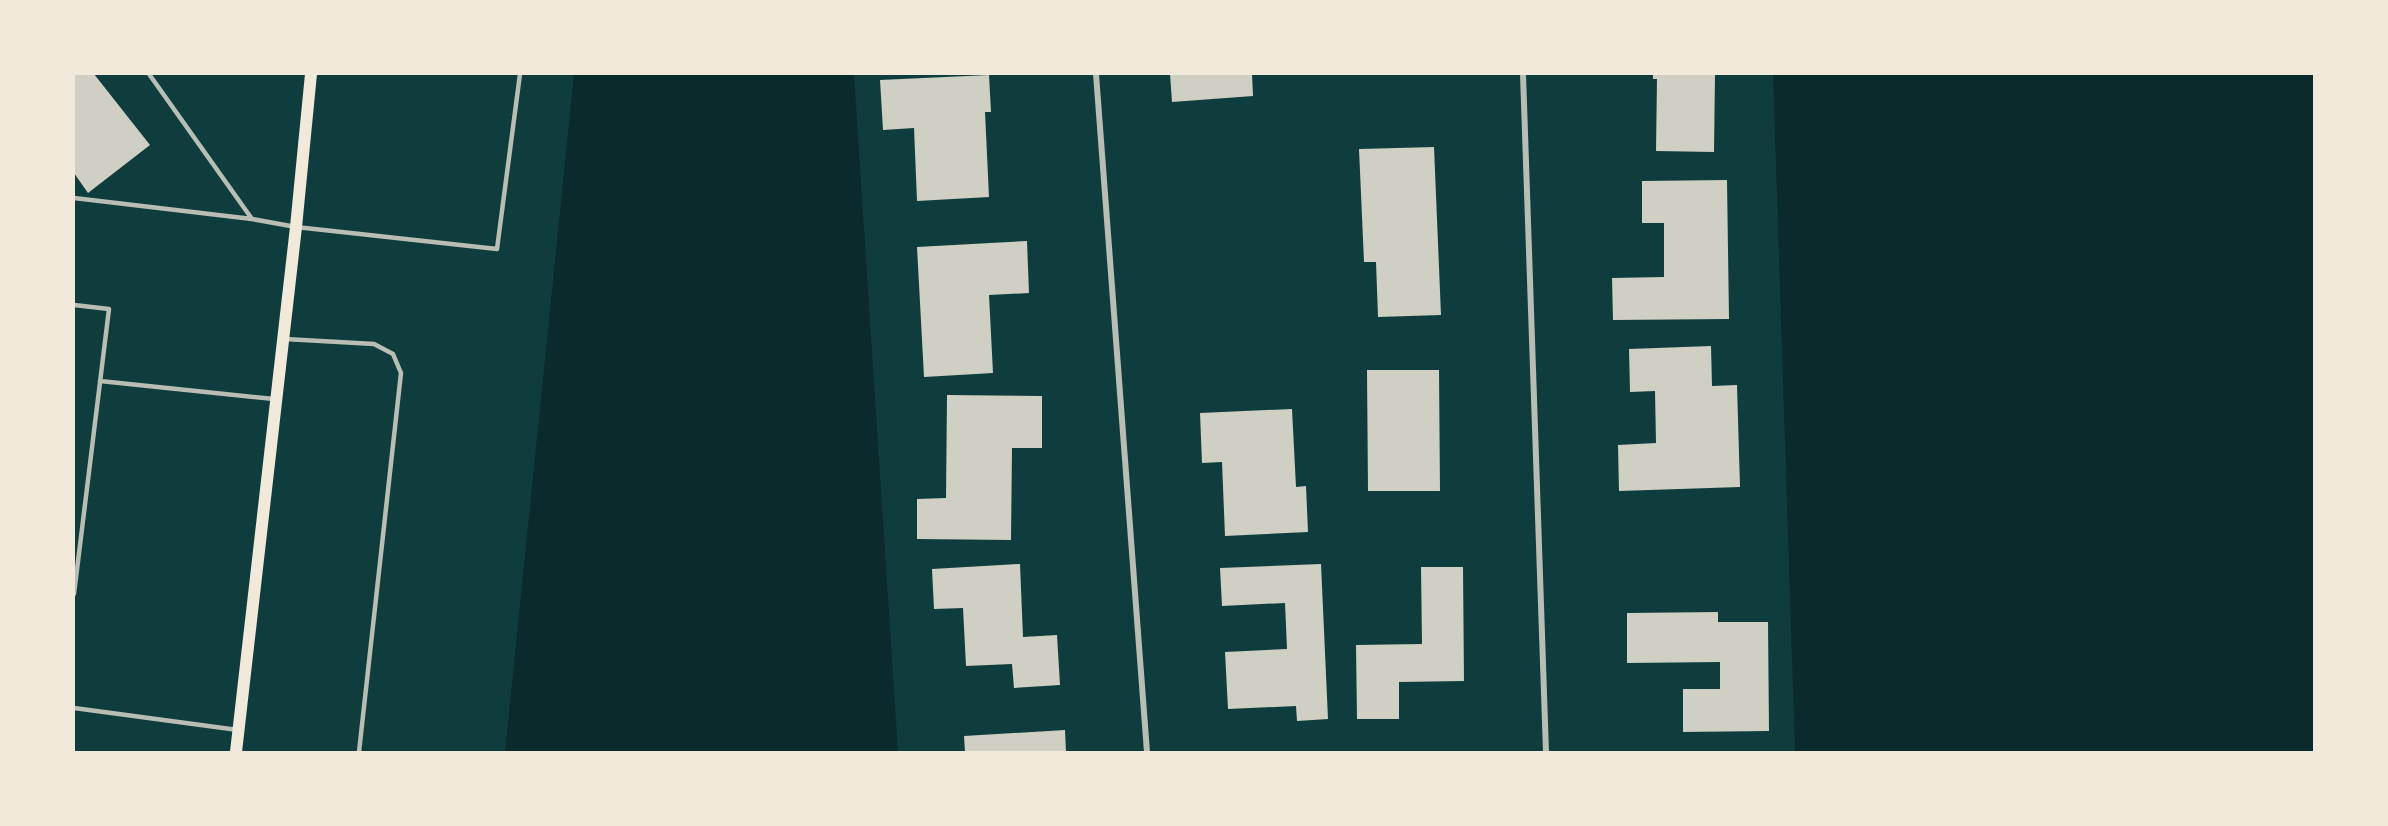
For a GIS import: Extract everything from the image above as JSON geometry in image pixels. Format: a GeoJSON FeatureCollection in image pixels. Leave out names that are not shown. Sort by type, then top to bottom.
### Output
{"type":"FeatureCollection","features":[{"type":"Feature","properties":{"kind":"main road"},"geometry":{"type":"LineString","coordinates":[[236,753],[296,227],[311,74]]}},
{"type":"Feature","properties":{"kind":"street"},"geometry":{"type":"LineString","coordinates":[[1096,74],[1147,753]]}},
{"type":"Feature","properties":{"kind":"street"},"geometry":{"type":"LineString","coordinates":[[1523,74],[1546,753]]}},
{"type":"Feature","properties":{"kind":"lane"},"geometry":{"type":"LineString","coordinates":[[149,74],[252,219]]}},
{"type":"Feature","properties":{"kind":"lane"},"geometry":{"type":"LineString","coordinates":[[74,198],[252,219],[296,227],[497,249],[520,74]]}},
{"type":"Feature","properties":{"kind":"lane"},"geometry":{"type":"LineString","coordinates":[[74,305],[109,309],[74,594]]}},
{"type":"Feature","properties":{"kind":"lane"},"geometry":{"type":"LineString","coordinates":[[283,339],[374,344],[393,354],[401,373],[359,753]]}},
{"type":"Feature","properties":{"kind":"lane"},"geometry":{"type":"LineString","coordinates":[[100,381],[276,399]]}},
{"type":"Feature","properties":{"kind":"lane"},"geometry":{"type":"LineString","coordinates":[[74,708],[238,730]]}},
{"type":"Feature","properties":{"kind":"water"},"geometry":{"type":"Polygon","coordinates":[[[574,74],[854,74],[898,752],[505,752],[574,74]]]}},
{"type":"Feature","properties":{"kind":"water"},"geometry":{"type":"Polygon","coordinates":[[[1773,74],[2314,74],[2314,752],[1795,752],[1773,74]]]}},
{"type":"Feature","properties":{"kind":"building"},"geometry":{"type":"Polygon","coordinates":[[[74,74],[94,74],[150,145],[88,193],[74,173],[74,74]]]}},
{"type":"Feature","properties":{"kind":"building"},"geometry":{"type":"Polygon","coordinates":[[[1170,74],[1252,74],[1253,96],[1172,102],[1170,74]]]}},
{"type":"Feature","properties":{"kind":"building"},"geometry":{"type":"Polygon","coordinates":[[[1653,74],[1715,74],[1714,152],[1656,151],[1657,79],[1653,79],[1653,74]]]}},
{"type":"Feature","properties":{"kind":"building"},"geometry":{"type":"Polygon","coordinates":[[[989,75],[991,112],[985,112],[989,197],[917,201],[914,128],[883,130],[880,80],[989,75]]]}},
{"type":"Feature","properties":{"kind":"building"},"geometry":{"type":"Polygon","coordinates":[[[1434,147],[1441,315],[1378,317],[1376,262],[1364,262],[1359,149],[1434,147]]]}},
{"type":"Feature","properties":{"kind":"building"},"geometry":{"type":"Polygon","coordinates":[[[1727,180],[1729,319],[1613,320],[1612,278],[1664,277],[1664,223],[1642,223],[1642,181],[1727,180]]]}},
{"type":"Feature","properties":{"kind":"building"},"geometry":{"type":"Polygon","coordinates":[[[1027,241],[1029,293],[989,295],[993,373],[924,377],[917,247],[1027,241]]]}},
{"type":"Feature","properties":{"kind":"building"},"geometry":{"type":"Polygon","coordinates":[[[1711,346],[1712,386],[1737,385],[1740,487],[1619,491],[1618,445],[1656,443],[1655,391],[1630,392],[1629,349],[1711,346]]]}},
{"type":"Feature","properties":{"kind":"building"},"geometry":{"type":"Polygon","coordinates":[[[1367,370],[1439,370],[1440,491],[1368,491],[1367,370]]]}},
{"type":"Feature","properties":{"kind":"building"},"geometry":{"type":"Polygon","coordinates":[[[947,395],[1042,396],[1042,448],[1012,448],[1011,540],[917,539],[917,499],[946,498],[947,395]]]}},
{"type":"Feature","properties":{"kind":"building"},"geometry":{"type":"Polygon","coordinates":[[[1292,409],[1296,487],[1306,486],[1308,532],[1225,536],[1222,462],[1202,463],[1200,413],[1292,409]]]}},
{"type":"Feature","properties":{"kind":"building"},"geometry":{"type":"Polygon","coordinates":[[[1020,564],[1023,637],[1057,635],[1060,685],[1014,688],[1012,664],[966,666],[963,608],[934,609],[932,569],[1020,564]]]}},
{"type":"Feature","properties":{"kind":"building"},"geometry":{"type":"Polygon","coordinates":[[[1321,564],[1328,719],[1297,721],[1296,706],[1228,709],[1225,652],[1287,649],[1285,603],[1222,606],[1220,568],[1321,564]]]}},
{"type":"Feature","properties":{"kind":"building"},"geometry":{"type":"Polygon","coordinates":[[[1421,567],[1463,567],[1464,681],[1399,682],[1399,719],[1357,719],[1356,645],[1422,644],[1421,567]]]}},
{"type":"Feature","properties":{"kind":"building"},"geometry":{"type":"Polygon","coordinates":[[[1718,612],[1718,622],[1768,622],[1769,731],[1683,732],[1683,689],[1720,689],[1720,662],[1627,663],[1627,613],[1718,612]]]}},
{"type":"Feature","properties":{"kind":"building"},"geometry":{"type":"Polygon","coordinates":[[[1065,730],[1066,752],[965,752],[964,736],[1065,730]]]}}]}
